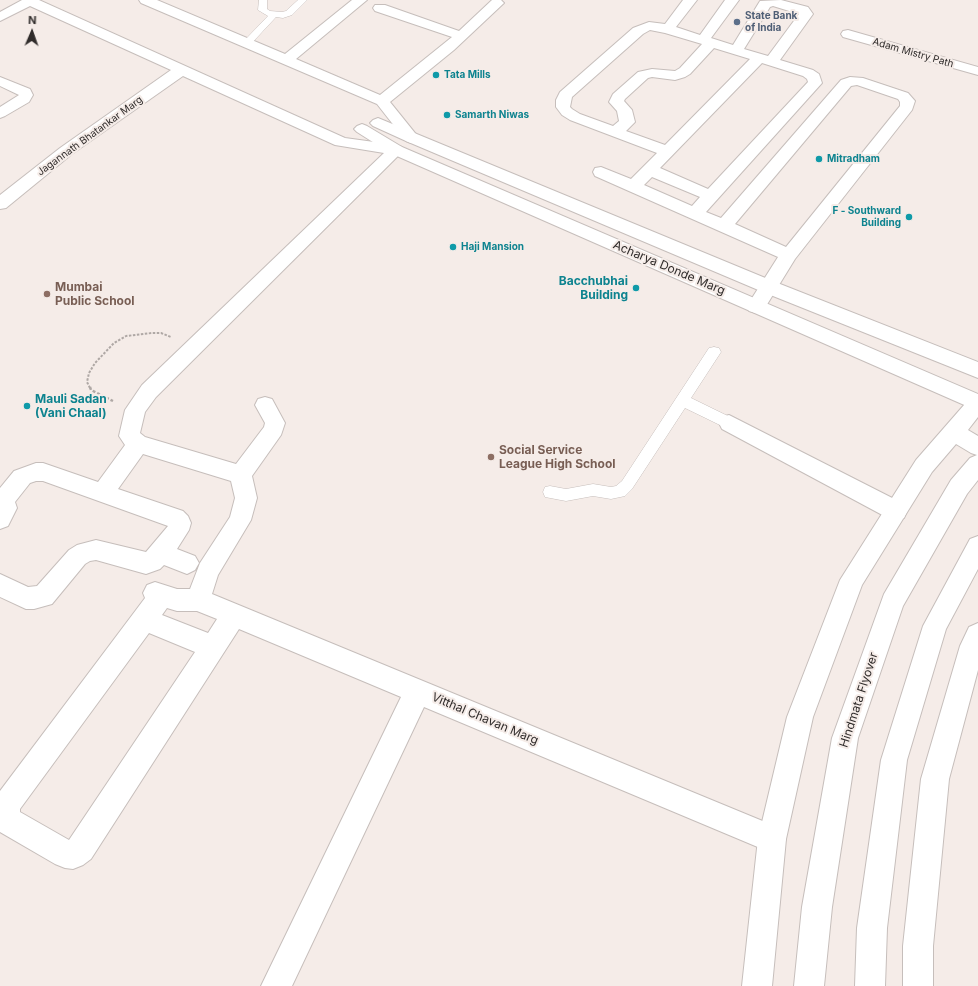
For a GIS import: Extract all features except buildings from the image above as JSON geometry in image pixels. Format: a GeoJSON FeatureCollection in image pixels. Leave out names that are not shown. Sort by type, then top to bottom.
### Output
{"type":"FeatureCollection","features":[{"type":"Feature","properties":{"kind":"main road"},"geometry":{"type":"LineString","coordinates":[[146,0],[382,100],[404,144]]}},
{"type":"Feature","properties":{"kind":"main road"},"geometry":{"type":"LineString","coordinates":[[287,60],[360,0]]}},
{"type":"Feature","properties":{"kind":"main road"},"geometry":{"type":"LineString","coordinates":[[335,22],[380,8],[399,0]]}},
{"type":"Feature","properties":{"kind":"main road"},"geometry":{"type":"LineString","coordinates":[[668,29],[690,0]]}},
{"type":"Feature","properties":{"kind":"main road"},"geometry":{"type":"LineString","coordinates":[[616,132],[627,122],[624,110],[616,102],[618,97],[643,75],[652,73],[675,76],[685,71],[707,42],[732,0]]}},
{"type":"Feature","properties":{"kind":"main road"},"geometry":{"type":"LineString","coordinates":[[0,17],[31,1],[340,142],[404,144]]}},
{"type":"Feature","properties":{"kind":"main road"},"geometry":{"type":"LineString","coordinates":[[633,187],[765,60],[806,14],[803,10],[773,2],[765,4],[736,50]]}},
{"type":"Feature","properties":{"kind":"main road"},"geometry":{"type":"LineString","coordinates":[[382,100],[449,47],[497,3]]}},
{"type":"Feature","properties":{"kind":"main road"},"geometry":{"type":"LineString","coordinates":[[380,8],[461,36]]}},
{"type":"Feature","properties":{"kind":"main road"},"geometry":{"type":"LineString","coordinates":[[668,152],[575,117],[563,108],[563,100],[565,95],[638,31],[650,26],[668,29],[808,73],[814,77],[815,83],[694,214]]}},
{"type":"Feature","properties":{"kind":"main road","name":"Adam Mistry Path"},"geometry":{"type":"LineString","coordinates":[[848,34],[978,71]]}},
{"type":"Feature","properties":{"kind":"main road","name":"Jagannath Bhatankar Marg"},"geometry":{"type":"LineString","coordinates":[[0,204],[66,151],[181,70]]}},
{"type":"Feature","properties":{"kind":"main road"},"geometry":{"type":"LineString","coordinates":[[0,81],[25,92],[26,95],[24,99],[0,114]]}},
{"type":"Feature","properties":{"kind":"main road"},"geometry":{"type":"LineString","coordinates":[[723,227],[846,83],[850,81],[858,81],[903,96],[908,101],[907,107],[790,256],[756,306]]}},
{"type":"Feature","properties":{"kind":"main road","name":"Acharya Donde Marg"},"geometry":{"type":"LineString","coordinates":[[378,123],[404,144],[756,306],[978,403]]}},
{"type":"Feature","properties":{"kind":"main road","name":"Acharya Donde Marg"},"geometry":{"type":"LineString","coordinates":[[362,129],[404,144],[978,370]]}},
{"type":"Feature","properties":{"kind":"main road"},"geometry":{"type":"LineString","coordinates":[[241,475],[138,444],[129,436],[135,410],[149,391],[404,144]]}},
{"type":"Feature","properties":{"kind":"main road"},"geometry":{"type":"LineString","coordinates":[[650,170],[711,196]]}},
{"type":"Feature","properties":{"kind":"main road"},"geometry":{"type":"LineString","coordinates":[[601,172],[790,256]]}},
{"type":"Feature","properties":{"kind":"main road"},"geometry":{"type":"LineString","coordinates":[[757,986],[772,839],[803,709],[852,580],[924,466],[978,403]]}},
{"type":"Feature","properties":{"kind":"main road"},"geometry":{"type":"LineString","coordinates":[[234,615],[81,849],[73,855],[65,854],[7,820],[6,811],[8,803],[144,619],[158,594],[177,600],[198,600],[197,567],[240,520],[246,498],[241,475],[274,429],[275,423],[265,405]]}},
{"type":"Feature","properties":{"kind":"main road"},"geometry":{"type":"LineString","coordinates":[[729,423],[896,511]]}},
{"type":"Feature","properties":{"kind":"main road"},"geometry":{"type":"LineString","coordinates":[[953,431],[978,447]]}},
{"type":"Feature","properties":{"kind":"main road"},"geometry":{"type":"LineString","coordinates":[[102,492],[138,444]]}},
{"type":"Feature","properties":{"kind":"main road","name":"Hindmata Flyover"},"geometry":{"type":"LineString","coordinates":[[809,986],[817,908],[845,738],[892,602],[958,487],[978,464]]}},
{"type":"Feature","properties":{"kind":"main road"},"geometry":{"type":"LineString","coordinates":[[0,518],[6,508],[3,504],[5,498],[22,477],[36,472],[43,472],[175,518],[180,523],[178,530],[152,562],[146,563],[96,550],[85,552],[77,557],[44,596],[26,598],[0,585]]}},
{"type":"Feature","properties":{"kind":"main road"},"geometry":{"type":"LineString","coordinates":[[870,986],[872,928],[894,760],[935,626],[978,546]]}},
{"type":"Feature","properties":{"kind":"main road"},"geometry":{"type":"LineString","coordinates":[[160,554],[197,567]]}},
{"type":"Feature","properties":{"kind":"main road","name":"Vitthal Chavan Marg"},"geometry":{"type":"LineString","coordinates":[[198,600],[772,839]]}},
{"type":"Feature","properties":{"kind":"main road"},"geometry":{"type":"LineString","coordinates":[[144,619],[213,647]]}},
{"type":"Feature","properties":{"kind":"main road"},"geometry":{"type":"LineString","coordinates":[[918,986],[918,946],[935,779],[972,646],[978,635]]}},
{"type":"Feature","properties":{"kind":"main road"},"geometry":{"type":"LineString","coordinates":[[276,986],[418,691]]}},
{"type":"Feature","properties":{"kind":"lane"},"geometry":{"type":"LineString","coordinates":[[263,0],[263,10],[274,14],[283,15],[289,13],[303,0]]}},
{"type":"Feature","properties":{"kind":"lane"},"geometry":{"type":"LineString","coordinates":[[247,43],[274,14]]}},
{"type":"Feature","properties":{"kind":"lane"},"geometry":{"type":"LineString","coordinates":[[550,492],[566,495],[593,490],[611,493],[620,491],[627,485],[714,352]]}},
{"type":"Feature","properties":{"kind":"lane"},"geometry":{"type":"LineString","coordinates":[[682,400],[729,423]]}},
{"type":"Feature","properties":{"kind":"path"},"geometry":{"type":"LineString","coordinates":[[135,410],[91,390],[87,382],[89,373],[95,363],[114,343],[126,336],[161,333],[196,346]]}},
{"type":"Feature","properties":{"kind":"place","name":"State Bank of India"},"geometry":{"type":"Point","coordinates":[737,22]}},
{"type":"Feature","properties":{"kind":"place","name":"Tata Mills"},"geometry":{"type":"Point","coordinates":[436,75]}},
{"type":"Feature","properties":{"kind":"place","name":"Samarth Niwas"},"geometry":{"type":"Point","coordinates":[447,115]}},
{"type":"Feature","properties":{"kind":"place","name":"Mitradham"},"geometry":{"type":"Point","coordinates":[819,159]}},
{"type":"Feature","properties":{"kind":"place","name":"F - Southward Building"},"geometry":{"type":"Point","coordinates":[909,217]}},
{"type":"Feature","properties":{"kind":"place","name":"Haji Mansion"},"geometry":{"type":"Point","coordinates":[453,247]}},
{"type":"Feature","properties":{"kind":"place","name":"Bacchubhai Building"},"geometry":{"type":"Point","coordinates":[636,288]}},
{"type":"Feature","properties":{"kind":"place","name":"Mumbai Public School"},"geometry":{"type":"Point","coordinates":[47,294]}},
{"type":"Feature","properties":{"kind":"place","name":"Mauli Sadan (Vani Chaal)"},"geometry":{"type":"Point","coordinates":[27,406]}},
{"type":"Feature","properties":{"kind":"place","name":"Social Service League High School"},"geometry":{"type":"Point","coordinates":[491,457]}}]}
